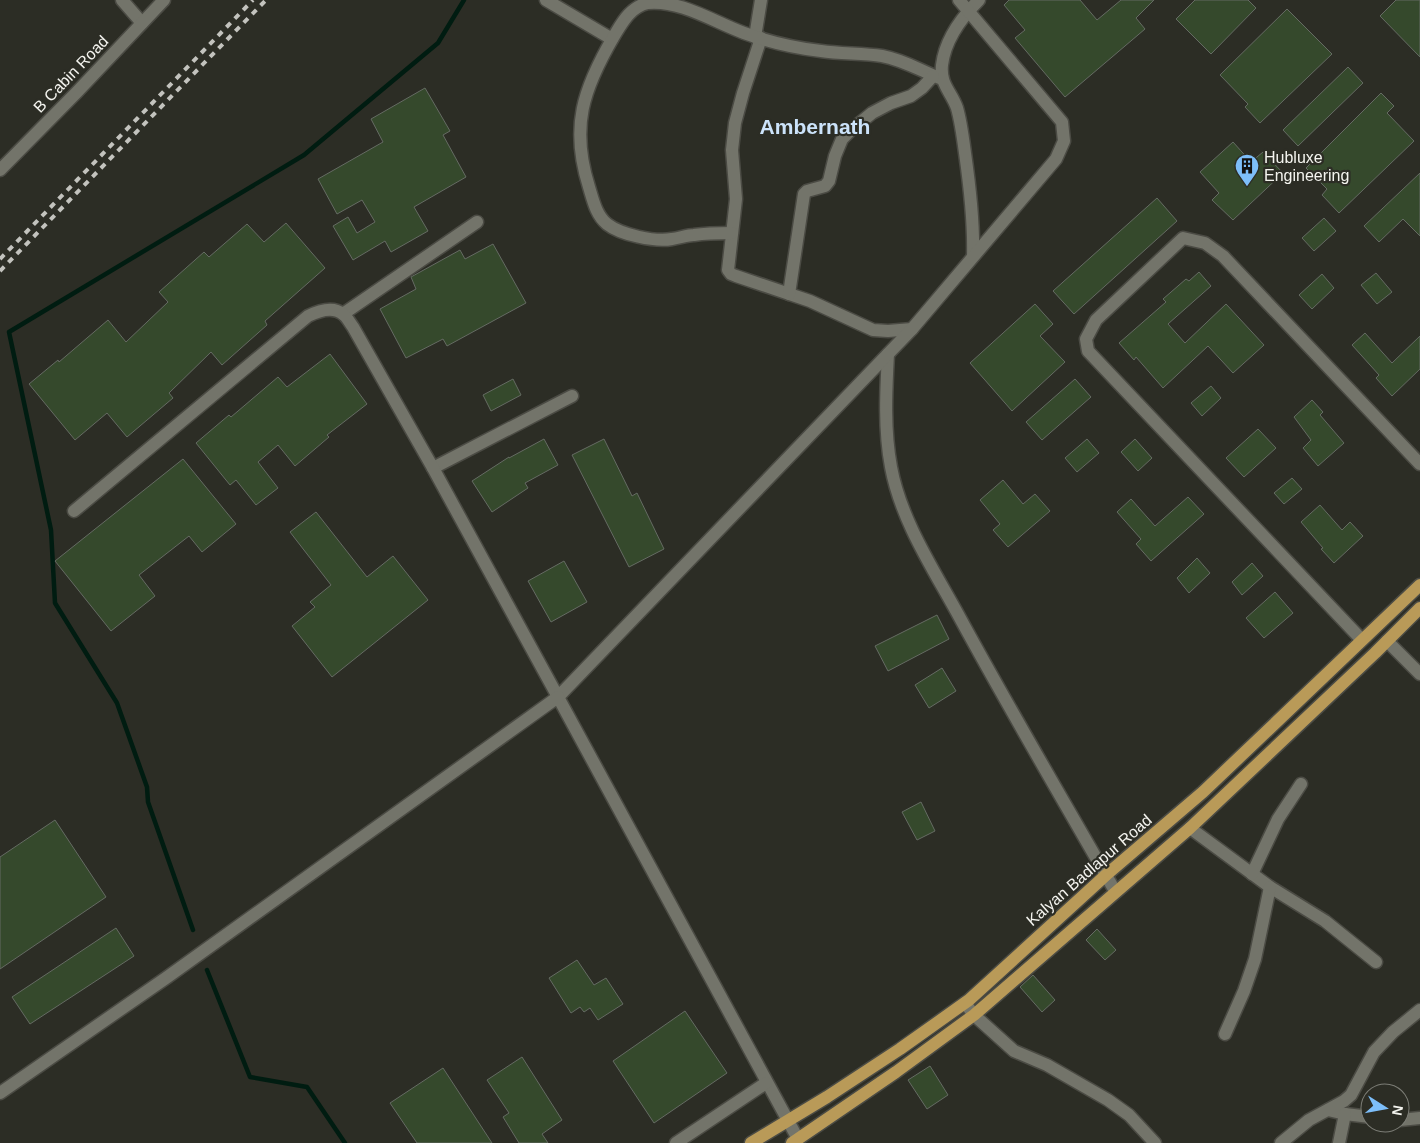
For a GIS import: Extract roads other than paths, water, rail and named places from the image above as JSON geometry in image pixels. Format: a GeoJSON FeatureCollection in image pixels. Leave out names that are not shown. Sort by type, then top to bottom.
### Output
{"type":"FeatureCollection","features":[{"type":"Feature","properties":{"kind":"main road","name":"Kalyan Badlapur Road"},"geometry":{"type":"LineString","coordinates":[[751,1143],[900,1049],[965,1003],[1106,875],[1244,754],[1420,585]]}},
{"type":"Feature","properties":{"kind":"main road","name":"Kalyan Badlapur Road"},"geometry":{"type":"LineString","coordinates":[[795,1141],[896,1072],[974,1015],[1190,828],[1375,654],[1420,608]]}},
{"type":"Feature","properties":{"kind":"main road"},"geometry":{"type":"LineString","coordinates":[[1362,640],[1375,654]]}},
{"type":"Feature","properties":{"kind":"main road"},"geometry":{"type":"LineString","coordinates":[[1244,754],[1255,767]]}},
{"type":"Feature","properties":{"kind":"street"},"geometry":{"type":"LineString","coordinates":[[122,0],[142,23]]}},
{"type":"Feature","properties":{"kind":"street","name":"B Cabin Road"},"geometry":{"type":"LineString","coordinates":[[0,170],[163,0]]}},
{"type":"Feature","properties":{"kind":"street"},"geometry":{"type":"LineString","coordinates":[[546,0],[612,39]]}},
{"type":"Feature","properties":{"kind":"street"},"geometry":{"type":"LineString","coordinates":[[761,0],[758,38],[735,123],[732,150],[736,199],[728,270],[731,274],[825,308],[856,324],[873,330],[888,331],[912,328]]}},
{"type":"Feature","properties":{"kind":"street"},"geometry":{"type":"LineString","coordinates":[[0,1093],[166,978],[558,697],[912,328],[1056,159],[1064,141],[1062,122],[959,0]]}},
{"type":"Feature","properties":{"kind":"street"},"geometry":{"type":"LineString","coordinates":[[789,294],[804,194],[807,191],[825,186],[829,181],[835,156],[842,139],[850,131],[872,113],[891,103],[911,96],[937,77],[942,65],[945,49],[954,32],[968,11],[979,0]]}},
{"type":"Feature","properties":{"kind":"street"},"geometry":{"type":"LineString","coordinates":[[732,233],[693,235],[671,240],[653,240],[629,234],[607,224],[596,209],[584,172],[580,140],[580,118],[589,83],[625,17],[636,8],[648,3],[664,3],[685,7],[758,38],[775,43],[822,51],[882,56],[904,62],[937,77],[956,107],[963,140],[974,219],[973,256]]}},
{"type":"Feature","properties":{"kind":"street"},"geometry":{"type":"LineString","coordinates":[[343,314],[477,222]]}},
{"type":"Feature","properties":{"kind":"street"},"geometry":{"type":"LineString","coordinates":[[1362,640],[1088,351],[1086,339],[1096,320],[1183,238],[1204,243],[1223,256],[1420,464]]}},
{"type":"Feature","properties":{"kind":"street"},"geometry":{"type":"LineString","coordinates":[[74,511],[308,316],[319,310],[333,310],[343,314],[353,327],[558,697],[788,1121],[795,1141]]}},
{"type":"Feature","properties":{"kind":"street"},"geometry":{"type":"LineString","coordinates":[[888,354],[887,426],[891,467],[901,503],[918,542],[996,684],[1115,891]]}},
{"type":"Feature","properties":{"kind":"street"},"geometry":{"type":"LineString","coordinates":[[432,468],[572,396]]}},
{"type":"Feature","properties":{"kind":"street"},"geometry":{"type":"LineString","coordinates":[[1387,641],[1420,674]]}},
{"type":"Feature","properties":{"kind":"street"},"geometry":{"type":"LineString","coordinates":[[1252,874],[1278,819],[1300,784]]}},
{"type":"Feature","properties":{"kind":"street"},"geometry":{"type":"LineString","coordinates":[[1190,828],[1270,887],[1325,921],[1376,962]]}},
{"type":"Feature","properties":{"kind":"street"},"geometry":{"type":"LineString","coordinates":[[1225,1034],[1244,991],[1255,959],[1270,887]]}},
{"type":"Feature","properties":{"kind":"street"},"geometry":{"type":"LineString","coordinates":[[965,1003],[974,1015],[1014,1051],[1047,1065],[1108,1100],[1129,1115],[1155,1143]]}},
{"type":"Feature","properties":{"kind":"street"},"geometry":{"type":"LineString","coordinates":[[1281,1143],[1300,1126],[1351,1095],[1374,1052],[1393,1032],[1420,1010]]}},
{"type":"Feature","properties":{"kind":"street"},"geometry":{"type":"LineString","coordinates":[[676,1143],[766,1083]]}},
{"type":"Feature","properties":{"kind":"street"},"geometry":{"type":"LineString","coordinates":[[1328,1110],[1360,1116]]}},
{"type":"Feature","properties":{"kind":"street"},"geometry":{"type":"LineString","coordinates":[[1339,1143],[1345,1114]]}},
{"type":"Feature","properties":{"kind":"waterway"},"geometry":{"type":"LineString","coordinates":[[193,930],[148,802],[147,787],[117,703],[55,603],[51,530],[9,332],[304,155],[438,43],[464,0]]}},
{"type":"Feature","properties":{"kind":"waterway"},"geometry":{"type":"LineString","coordinates":[[207,970],[250,1077],[307,1087],[345,1143]]}},
{"type":"Feature","properties":{"kind":"railway"},"geometry":{"type":"LineString","coordinates":[[0,259],[253,0]]}},
{"type":"Feature","properties":{"kind":"railway"},"geometry":{"type":"LineString","coordinates":[[0,271],[266,0]]}},
{"type":"Feature","properties":{"kind":"place","name":"Hubluxe Engineering"},"geometry":{"type":"Point","coordinates":[1247,187]}},
{"type":"Feature","properties":{"kind":"district","name":"Ambernath"},"geometry":{"type":"Point","coordinates":[815,126]}}]}
